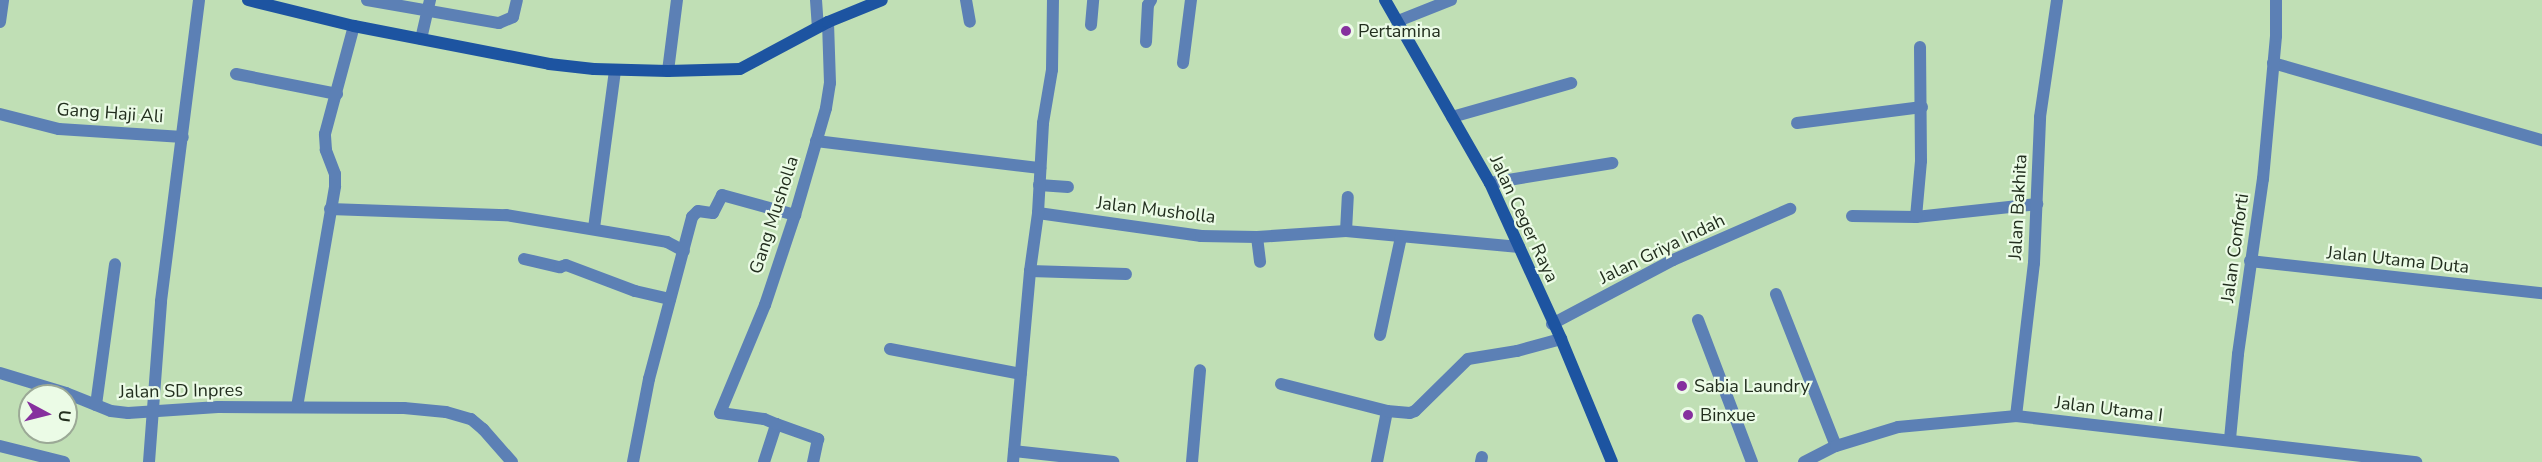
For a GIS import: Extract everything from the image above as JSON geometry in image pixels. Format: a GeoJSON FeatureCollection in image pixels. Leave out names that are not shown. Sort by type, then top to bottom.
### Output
{"type":"FeatureCollection","features":[{"type":"Feature","properties":{"kind":"street"},"geometry":{"type":"LineString","coordinates":[[0,22],[3,0]]}},
{"type":"Feature","properties":{"kind":"street"},"geometry":{"type":"LineString","coordinates":[[149,462],[161,301],[199,0]]}},
{"type":"Feature","properties":{"kind":"street"},"geometry":{"type":"LineString","coordinates":[[248,0],[354,27],[549,64],[615,70],[668,71],[740,69],[823,24],[882,0]]}},
{"type":"Feature","properties":{"kind":"street"},"geometry":{"type":"LineString","coordinates":[[367,0],[430,4],[501,23],[514,15],[517,0]]}},
{"type":"Feature","properties":{"kind":"street"},"geometry":{"type":"LineString","coordinates":[[668,71],[677,0]]}},
{"type":"Feature","properties":{"kind":"street","name":"Gang Musholla"},"geometry":{"type":"LineString","coordinates":[[776,424],[764,419],[720,412],[765,304],[795,215],[830,83],[823,24],[816,0]]}},
{"type":"Feature","properties":{"kind":"street"},"geometry":{"type":"LineString","coordinates":[[966,0],[970,22]]}},
{"type":"Feature","properties":{"kind":"street"},"geometry":{"type":"LineString","coordinates":[[1053,0],[1052,70],[1043,123],[1038,213],[1030,271],[1013,456],[1113,462]]}},
{"type":"Feature","properties":{"kind":"street"},"geometry":{"type":"LineString","coordinates":[[1091,26],[1093,0]]}},
{"type":"Feature","properties":{"kind":"street"},"geometry":{"type":"LineString","coordinates":[[1146,42],[1148,5],[1151,0]]}},
{"type":"Feature","properties":{"kind":"street"},"geometry":{"type":"LineString","coordinates":[[1183,63],[1191,0]]}},
{"type":"Feature","properties":{"kind":"street","name":"Jalan Ceger Raya"},"geometry":{"type":"LineString","coordinates":[[1385,0],[1490,183],[1552,324],[1561,339],[1612,462]]}},
{"type":"Feature","properties":{"kind":"street"},"geometry":{"type":"LineString","coordinates":[[1398,21],[1451,0]]}},
{"type":"Feature","properties":{"kind":"street","name":"Jalan Bakhita"},"geometry":{"type":"LineString","coordinates":[[2016,416],[2034,263],[2040,117],[2057,0]]}},
{"type":"Feature","properties":{"kind":"street","name":"Jalan Conforti"},"geometry":{"type":"LineString","coordinates":[[2230,439],[2250,261],[2263,179],[2276,0]]}},
{"type":"Feature","properties":{"kind":"street"},"geometry":{"type":"LineString","coordinates":[[421,39],[430,4]]}},
{"type":"Feature","properties":{"kind":"street"},"geometry":{"type":"LineString","coordinates":[[297,407],[335,178],[324,138],[354,27]]}},
{"type":"Feature","properties":{"kind":"street"},"geometry":{"type":"LineString","coordinates":[[1916,217],[1921,161],[1920,47]]}},
{"type":"Feature","properties":{"kind":"street"},"geometry":{"type":"LineString","coordinates":[[2273,63],[2542,140]]}},
{"type":"Feature","properties":{"kind":"street"},"geometry":{"type":"LineString","coordinates":[[594,228],[615,70]]}},
{"type":"Feature","properties":{"kind":"street"},"geometry":{"type":"LineString","coordinates":[[236,74],[337,94]]}},
{"type":"Feature","properties":{"kind":"street"},"geometry":{"type":"LineString","coordinates":[[1452,117],[1571,83]]}},
{"type":"Feature","properties":{"kind":"street"},"geometry":{"type":"LineString","coordinates":[[1797,123],[1922,107]]}},
{"type":"Feature","properties":{"kind":"street","name":"Gang Haji Ali"},"geometry":{"type":"LineString","coordinates":[[0,114],[59,129],[183,136]]}},
{"type":"Feature","properties":{"kind":"street"},"geometry":{"type":"LineString","coordinates":[[816,141],[1040,168]]}},
{"type":"Feature","properties":{"kind":"street"},"geometry":{"type":"LineString","coordinates":[[1490,183],[1612,163]]}},
{"type":"Feature","properties":{"kind":"street"},"geometry":{"type":"LineString","coordinates":[[1040,185],[1068,187]]}},
{"type":"Feature","properties":{"kind":"street"},"geometry":{"type":"LineString","coordinates":[[633,462],[649,379],[692,217],[698,210],[712,213],[722,195],[795,215]]}},
{"type":"Feature","properties":{"kind":"street"},"geometry":{"type":"LineString","coordinates":[[1346,231],[1348,197]]}},
{"type":"Feature","properties":{"kind":"street"},"geometry":{"type":"LineString","coordinates":[[1852,216],[1916,217],[2037,204]]}},
{"type":"Feature","properties":{"kind":"street"},"geometry":{"type":"LineString","coordinates":[[330,209],[506,215],[667,242],[684,251]]}},
{"type":"Feature","properties":{"kind":"street","name":"Jalan Griya Indah"},"geometry":{"type":"LineString","coordinates":[[1552,324],[1673,260],[1790,209]]}},
{"type":"Feature","properties":{"kind":"street","name":"Jalan Musholla"},"geometry":{"type":"LineString","coordinates":[[1038,213],[1201,236],[1257,237],[1346,231],[1519,247]]}},
{"type":"Feature","properties":{"kind":"street"},"geometry":{"type":"LineString","coordinates":[[1257,237],[1260,262]]}},
{"type":"Feature","properties":{"kind":"street"},"geometry":{"type":"LineString","coordinates":[[1380,335],[1401,237]]}},
{"type":"Feature","properties":{"kind":"street"},"geometry":{"type":"LineString","coordinates":[[524,259],[560,267],[566,265],[635,291],[670,299]]}},
{"type":"Feature","properties":{"kind":"street","name":"Jalan Utama Duta"},"geometry":{"type":"LineString","coordinates":[[2250,261],[2542,293]]}},
{"type":"Feature","properties":{"kind":"street"},"geometry":{"type":"LineString","coordinates":[[96,405],[115,264]]}},
{"type":"Feature","properties":{"kind":"street"},"geometry":{"type":"LineString","coordinates":[[1030,271],[1126,274]]}},
{"type":"Feature","properties":{"kind":"street"},"geometry":{"type":"LineString","coordinates":[[1776,294],[1836,446]]}},
{"type":"Feature","properties":{"kind":"street"},"geometry":{"type":"LineString","coordinates":[[1698,320],[1752,462]]}},
{"type":"Feature","properties":{"kind":"street"},"geometry":{"type":"LineString","coordinates":[[1281,384],[1387,411],[1410,413],[1415,411],[1468,359],[1517,351],[1561,339]]}},
{"type":"Feature","properties":{"kind":"street"},"geometry":{"type":"LineString","coordinates":[[890,349],[1021,374]]}},
{"type":"Feature","properties":{"kind":"street"},"geometry":{"type":"LineString","coordinates":[[1192,462],[1200,370]]}},
{"type":"Feature","properties":{"kind":"street","name":"Jalan SD Inpres"},"geometry":{"type":"LineString","coordinates":[[0,373],[119,412],[218,406],[404,408],[458,414],[483,429],[512,462]]}},
{"type":"Feature","properties":{"kind":"street"},"geometry":{"type":"LineString","coordinates":[[1377,462],[1387,411]]}},
{"type":"Feature","properties":{"kind":"street","name":"Jalan Utama I"},"geometry":{"type":"LineString","coordinates":[[1804,462],[1836,446],[1898,427],[2016,416],[2230,439],[2364,459],[2416,462]]}},
{"type":"Feature","properties":{"kind":"street"},"geometry":{"type":"LineString","coordinates":[[764,462],[776,424],[818,439],[813,462]]}},
{"type":"Feature","properties":{"kind":"street"},"geometry":{"type":"LineString","coordinates":[[0,447],[64,462]]}},
{"type":"Feature","properties":{"kind":"place","name":"Pertamina"},"geometry":{"type":"Point","coordinates":[1346,31]}},
{"type":"Feature","properties":{"kind":"place","name":"Sabia Laundry"},"geometry":{"type":"Point","coordinates":[1682,386]}},
{"type":"Feature","properties":{"kind":"place","name":"Binxue"},"geometry":{"type":"Point","coordinates":[1688,415]}}]}
